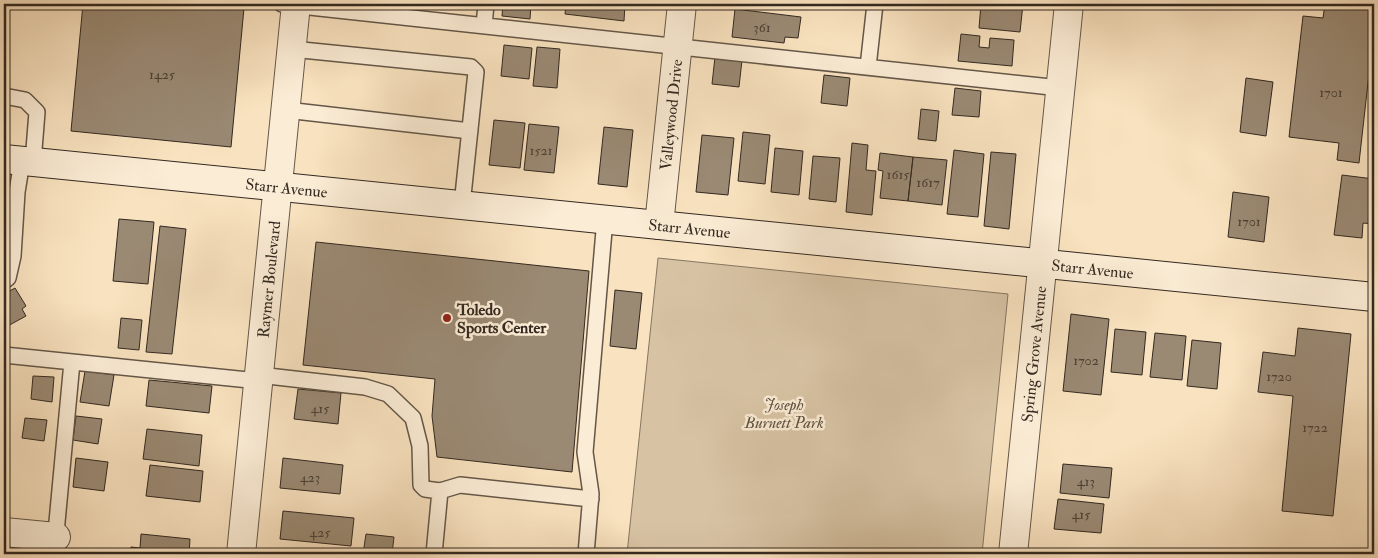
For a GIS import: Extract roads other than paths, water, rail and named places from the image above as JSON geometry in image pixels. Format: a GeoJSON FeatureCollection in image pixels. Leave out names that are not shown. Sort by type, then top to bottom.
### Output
{"type":"FeatureCollection","features":[{"type":"Feature","properties":{"kind":"street","name":"Raymer Boulevard"},"geometry":{"type":"LineString","coordinates":[[241,554],[292,49],[291,4]]}},
{"type":"Feature","properties":{"kind":"street","name":"Valleywood Drive"},"geometry":{"type":"LineString","coordinates":[[659,225],[682,4]]}},
{"type":"Feature","properties":{"kind":"street","name":"Spring Grove Avenue"},"geometry":{"type":"LineString","coordinates":[[1013,554],[1068,4]]}},
{"type":"Feature","properties":{"kind":"street","name":"Starr Avenue"},"geometry":{"type":"LineString","coordinates":[[20,161],[1374,297]]}},
{"type":"Feature","properties":{"kind":"street"},"geometry":{"type":"LineString","coordinates":[[4,532],[55,546]]}},
{"type":"Feature","properties":{"kind":"lane"},"geometry":{"type":"LineString","coordinates":[[291,4],[1060,88]]}},
{"type":"Feature","properties":{"kind":"lane"},"geometry":{"type":"LineString","coordinates":[[484,26],[486,4]]}},
{"type":"Feature","properties":{"kind":"lane"},"geometry":{"type":"LineString","coordinates":[[868,67],[875,4]]}},
{"type":"Feature","properties":{"kind":"lane"},"geometry":{"type":"LineString","coordinates":[[292,49],[471,67],[476,72],[462,205]]}},
{"type":"Feature","properties":{"kind":"lane"},"geometry":{"type":"LineString","coordinates":[[4,96],[25,100],[37,112],[20,161],[14,256],[8,278],[4,281]]}},
{"type":"Feature","properties":{"kind":"lane"},"geometry":{"type":"LineString","coordinates":[[286,110],[470,131]]}},
{"type":"Feature","properties":{"kind":"lane"},"geometry":{"type":"LineString","coordinates":[[586,554],[590,498],[585,452],[605,220]]}},
{"type":"Feature","properties":{"kind":"lane"},"geometry":{"type":"LineString","coordinates":[[4,355],[365,387],[388,394],[413,418],[420,446],[421,485],[425,489],[440,491],[460,485],[590,498]]}},
{"type":"Feature","properties":{"kind":"lane"},"geometry":{"type":"LineString","coordinates":[[55,546],[72,362]]}},
{"type":"Feature","properties":{"kind":"lane"},"geometry":{"type":"LineString","coordinates":[[434,554],[440,491]]}},
{"type":"Feature","properties":{"kind":"place","name":"Toledo Sports Center"},"geometry":{"type":"Point","coordinates":[447,318]}},
{"type":"Feature","properties":{"kind":"park label","name":"Joseph Burnett Park"},"geometry":{"type":"Point","coordinates":[784,413]}}]}
